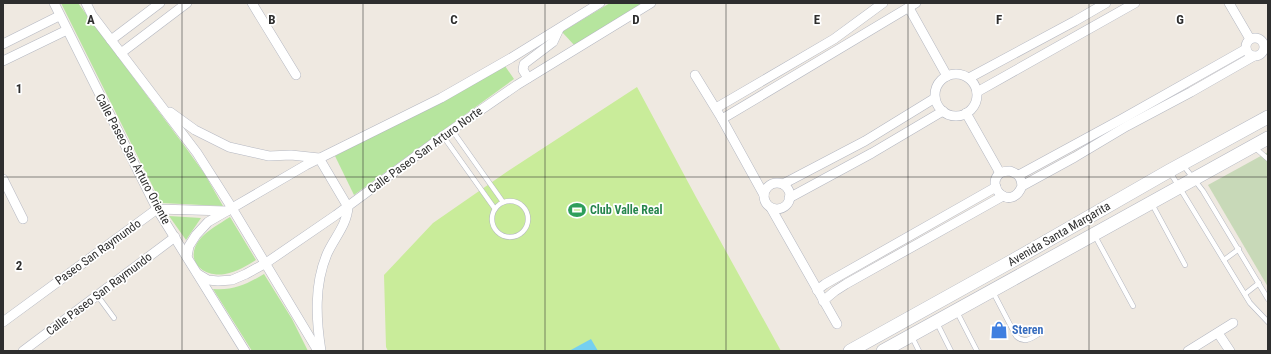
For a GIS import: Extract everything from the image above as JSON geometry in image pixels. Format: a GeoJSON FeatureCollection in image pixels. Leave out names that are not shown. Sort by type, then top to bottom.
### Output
{"type":"FeatureCollection","features":[{"type":"Feature","properties":{"kind":"main road","name":"Avenida Santa Margarita"},"geometry":{"type":"LineString","coordinates":[[850,351],[1169,171],[1268,117]]}},
{"type":"Feature","properties":{"kind":"main road","name":"Avenida Santa Margarita"},"geometry":{"type":"LineString","coordinates":[[883,351],[1268,138]]}},
{"type":"Feature","properties":{"kind":"main road"},"geometry":{"type":"LineString","coordinates":[[905,338],[910,331],[949,309],[952,303],[948,297]]}},
{"type":"Feature","properties":{"kind":"main road"},"geometry":{"type":"LineString","coordinates":[[855,351],[868,341]]}},
{"type":"Feature","properties":{"kind":"street","name":"Calle Paseo San Arturo Oriente"},"geometry":{"type":"LineString","coordinates":[[54,3],[59,16],[157,209],[245,351]]}},
{"type":"Feature","properties":{"kind":"street"},"geometry":{"type":"LineString","coordinates":[[86,3],[92,15],[197,154],[229,209],[266,263],[320,351]]}},
{"type":"Feature","properties":{"kind":"street"},"geometry":{"type":"LineString","coordinates":[[111,40],[160,3]]}},
{"type":"Feature","properties":{"kind":"street"},"geometry":{"type":"LineString","coordinates":[[121,53],[187,3]]}},
{"type":"Feature","properties":{"kind":"street"},"geometry":{"type":"LineString","coordinates":[[252,3],[296,75]]}},
{"type":"Feature","properties":{"kind":"street"},"geometry":{"type":"LineString","coordinates":[[582,3],[587,11]]}},
{"type":"Feature","properties":{"kind":"street"},"geometry":{"type":"LineString","coordinates":[[187,257],[189,246],[196,235],[208,222],[229,209],[319,158],[441,98],[511,58],[600,3]]}},
{"type":"Feature","properties":{"kind":"street","name":"Calle Paseo San Arturo Norte"},"geometry":{"type":"LineString","coordinates":[[198,274],[208,280],[232,280],[266,263],[348,207],[443,136],[528,78],[651,3]]}},
{"type":"Feature","properties":{"kind":"street"},"geometry":{"type":"LineString","coordinates":[[716,108],[834,39],[883,3]]}},
{"type":"Feature","properties":{"kind":"street"},"geometry":{"type":"LineString","coordinates":[[887,3],[889,9],[895,15]]}},
{"type":"Feature","properties":{"kind":"street"},"geometry":{"type":"LineString","coordinates":[[969,78],[1106,3]]}},
{"type":"Feature","properties":{"kind":"street"},"geometry":{"type":"LineString","coordinates":[[977,92],[1135,3]]}},
{"type":"Feature","properties":{"kind":"street"},"geometry":{"type":"LineString","coordinates":[[1229,3],[1250,39]]}},
{"type":"Feature","properties":{"kind":"street"},"geometry":{"type":"LineString","coordinates":[[722,119],[912,6],[947,76]]}},
{"type":"Feature","properties":{"kind":"street"},"geometry":{"type":"LineString","coordinates":[[3,44],[59,16]]}},
{"type":"Feature","properties":{"kind":"street"},"geometry":{"type":"LineString","coordinates":[[1075,21],[1082,33]]}},
{"type":"Feature","properties":{"kind":"street"},"geometry":{"type":"LineString","coordinates":[[528,78],[522,70],[524,64],[553,42],[559,29]]}},
{"type":"Feature","properties":{"kind":"street"},"geometry":{"type":"LineString","coordinates":[[3,61],[67,30]]}},
{"type":"Feature","properties":{"kind":"street"},"geometry":{"type":"LineString","coordinates":[[1019,175],[1191,92],[1254,56],[1262,53],[1266,44],[1258,39],[1250,39],[1246,43],[1246,49],[1250,55],[1254,56]]}},
{"type":"Feature","properties":{"kind":"street"},"geometry":{"type":"LineString","coordinates":[[818,48],[823,58]]}},
{"type":"Feature","properties":{"kind":"street"},"geometry":{"type":"LineString","coordinates":[[1022,186],[1076,157],[1124,123],[1246,49]]}},
{"type":"Feature","properties":{"kind":"street"},"geometry":{"type":"LineString","coordinates":[[954,74],[962,74],[969,78],[974,84],[977,92],[977,100],[973,108],[958,116],[950,115],[943,111],[938,105],[936,98],[938,85],[941,80],[954,74]]}},
{"type":"Feature","properties":{"kind":"street"},"geometry":{"type":"LineString","coordinates":[[696,75],[764,195],[767,205],[777,209],[787,204],[790,198],[872,153],[943,111]]}},
{"type":"Feature","properties":{"kind":"street"},"geometry":{"type":"LineString","coordinates":[[764,195],[766,189],[771,184],[783,184],[865,141],[936,98]]}},
{"type":"Feature","properties":{"kind":"street"},"geometry":{"type":"LineString","coordinates":[[163,107],[195,130],[228,146],[269,156],[291,155],[319,158]]}},
{"type":"Feature","properties":{"kind":"street"},"geometry":{"type":"LineString","coordinates":[[966,113],[1000,173]]}},
{"type":"Feature","properties":{"kind":"street"},"geometry":{"type":"LineString","coordinates":[[865,141],[872,153]]}},
{"type":"Feature","properties":{"kind":"street"},"geometry":{"type":"LineString","coordinates":[[319,158],[348,207],[344,224],[333,241],[326,256],[319,285],[317,312],[320,351]]}},
{"type":"Feature","properties":{"kind":"street"},"geometry":{"type":"LineString","coordinates":[[1010,171],[1019,175],[1022,180],[1022,186],[1020,192],[1015,196],[1009,198],[1003,196],[997,191],[996,180],[1000,173],[1010,171]]}},
{"type":"Feature","properties":{"kind":"street"},"geometry":{"type":"LineString","coordinates":[[3,178],[23,219]]}},
{"type":"Feature","properties":{"kind":"street"},"geometry":{"type":"LineString","coordinates":[[783,184],[788,190],[790,198]]}},
{"type":"Feature","properties":{"kind":"street"},"geometry":{"type":"LineString","coordinates":[[816,290],[996,187]]}},
{"type":"Feature","properties":{"kind":"street"},"geometry":{"type":"LineString","coordinates":[[823,301],[846,284],[1003,196]]}},
{"type":"Feature","properties":{"kind":"street"},"geometry":{"type":"LineString","coordinates":[[772,208],[816,290],[837,324]]}},
{"type":"Feature","properties":{"kind":"street"},"geometry":{"type":"LineString","coordinates":[[157,209],[229,209]]}},
{"type":"Feature","properties":{"kind":"street","name":"Paseo San Raymundo"},"geometry":{"type":"LineString","coordinates":[[3,322],[157,209]]}},
{"type":"Feature","properties":{"kind":"street"},"geometry":{"type":"LineString","coordinates":[[916,233],[922,242]]}},
{"type":"Feature","properties":{"kind":"street","name":"Calle Paseo San Raymundo"},"geometry":{"type":"LineString","coordinates":[[23,351],[175,237]]}},
{"type":"Feature","properties":{"kind":"street"},"geometry":{"type":"LineString","coordinates":[[1188,351],[1233,323]]}},
{"type":"Feature","properties":{"kind":"street"},"geometry":{"type":"LineString","coordinates":[[1218,333],[1230,351]]}},
{"type":"Feature","properties":{"kind":"lane"},"geometry":{"type":"LineString","coordinates":[[452,130],[503,202]]}},
{"type":"Feature","properties":{"kind":"lane"},"geometry":{"type":"LineString","coordinates":[[443,136],[495,209]]}},
{"type":"Feature","properties":{"kind":"lane"},"geometry":{"type":"LineString","coordinates":[[1253,146],[1268,158]]}},
{"type":"Feature","properties":{"kind":"lane"},"geometry":{"type":"LineString","coordinates":[[1182,164],[1203,191],[1268,298]]}},
{"type":"Feature","properties":{"kind":"lane"},"geometry":{"type":"LineString","coordinates":[[1169,171],[1250,303],[1268,322]]}},
{"type":"Feature","properties":{"kind":"lane"},"geometry":{"type":"LineString","coordinates":[[512,201],[521,205],[526,212],[528,222],[524,230],[517,236],[507,237],[499,234],[493,227],[491,218],[495,209],[503,202],[512,201]]}},
{"type":"Feature","properties":{"kind":"lane"},"geometry":{"type":"LineString","coordinates":[[1151,203],[1185,265]]}},
{"type":"Feature","properties":{"kind":"lane"},"geometry":{"type":"LineString","coordinates":[[1094,234],[1132,306]]}},
{"type":"Feature","properties":{"kind":"lane"},"geometry":{"type":"LineString","coordinates":[[1224,260],[1239,249]]}},
{"type":"Feature","properties":{"kind":"lane"},"geometry":{"type":"LineString","coordinates":[[1245,294],[1259,283]]}},
{"type":"Feature","properties":{"kind":"lane"},"geometry":{"type":"LineString","coordinates":[[993,290],[1020,341],[1025,341],[1042,332]]}},
{"type":"Feature","properties":{"kind":"lane"},"geometry":{"type":"LineString","coordinates":[[97,295],[114,318]]}},
{"type":"Feature","properties":{"kind":"lane"},"geometry":{"type":"LineString","coordinates":[[956,311],[977,351]]}},
{"type":"Feature","properties":{"kind":"lane"},"geometry":{"type":"LineString","coordinates":[[936,321],[951,351]]}},
{"type":"Feature","properties":{"kind":"lane"},"geometry":{"type":"LineString","coordinates":[[905,338],[919,351]]}},
{"type":"Feature","properties":{"kind":"green space"},"geometry":{"type":"Polygon","coordinates":[[[61,3],[78,3],[204,173],[223,206],[161,203],[61,3]]]}},
{"type":"Feature","properties":{"kind":"green space"},"geometry":{"type":"Polygon","coordinates":[[[610,3],[648,3],[576,47],[562,32],[610,3]]]}},
{"type":"Feature","properties":{"kind":"green space"},"geometry":{"type":"Polygon","coordinates":[[[505,66],[514,79],[354,195],[335,156],[505,66]]]}},
{"type":"Feature","properties":{"kind":"green space","name":"Club Valle Real"},"geometry":{"type":"Polygon","coordinates":[[[637,87],[781,351],[388,351],[386,347],[384,275],[433,223],[508,171],[637,87]]]}},
{"type":"Feature","properties":{"kind":"green space"},"geometry":{"type":"Polygon","coordinates":[[[1268,152],[1268,287],[1208,185],[1268,152]]]}},
{"type":"Feature","properties":{"kind":"green space"},"geometry":{"type":"Polygon","coordinates":[[[169,216],[201,218],[186,240],[169,216]]]}},
{"type":"Feature","properties":{"kind":"green space"},"geometry":{"type":"Polygon","coordinates":[[[230,217],[256,260],[234,272],[217,275],[209,273],[198,266],[194,254],[195,247],[200,239],[214,227],[230,217]]]}},
{"type":"Feature","properties":{"kind":"green space"},"geometry":{"type":"Polygon","coordinates":[[[264,274],[292,319],[308,351],[252,351],[213,289],[227,289],[240,286],[264,274]]]}},
{"type":"Feature","properties":{"kind":"water"},"geometry":{"type":"Polygon","coordinates":[[[591,339],[598,351],[569,351],[591,339]]]}},
{"type":"Feature","properties":{"kind":"place","name":"Club Valle Real"},"geometry":{"type":"Point","coordinates":[577,210]}},
{"type":"Feature","properties":{"kind":"place","name":"Steren"},"geometry":{"type":"Point","coordinates":[999,330]}}]}
